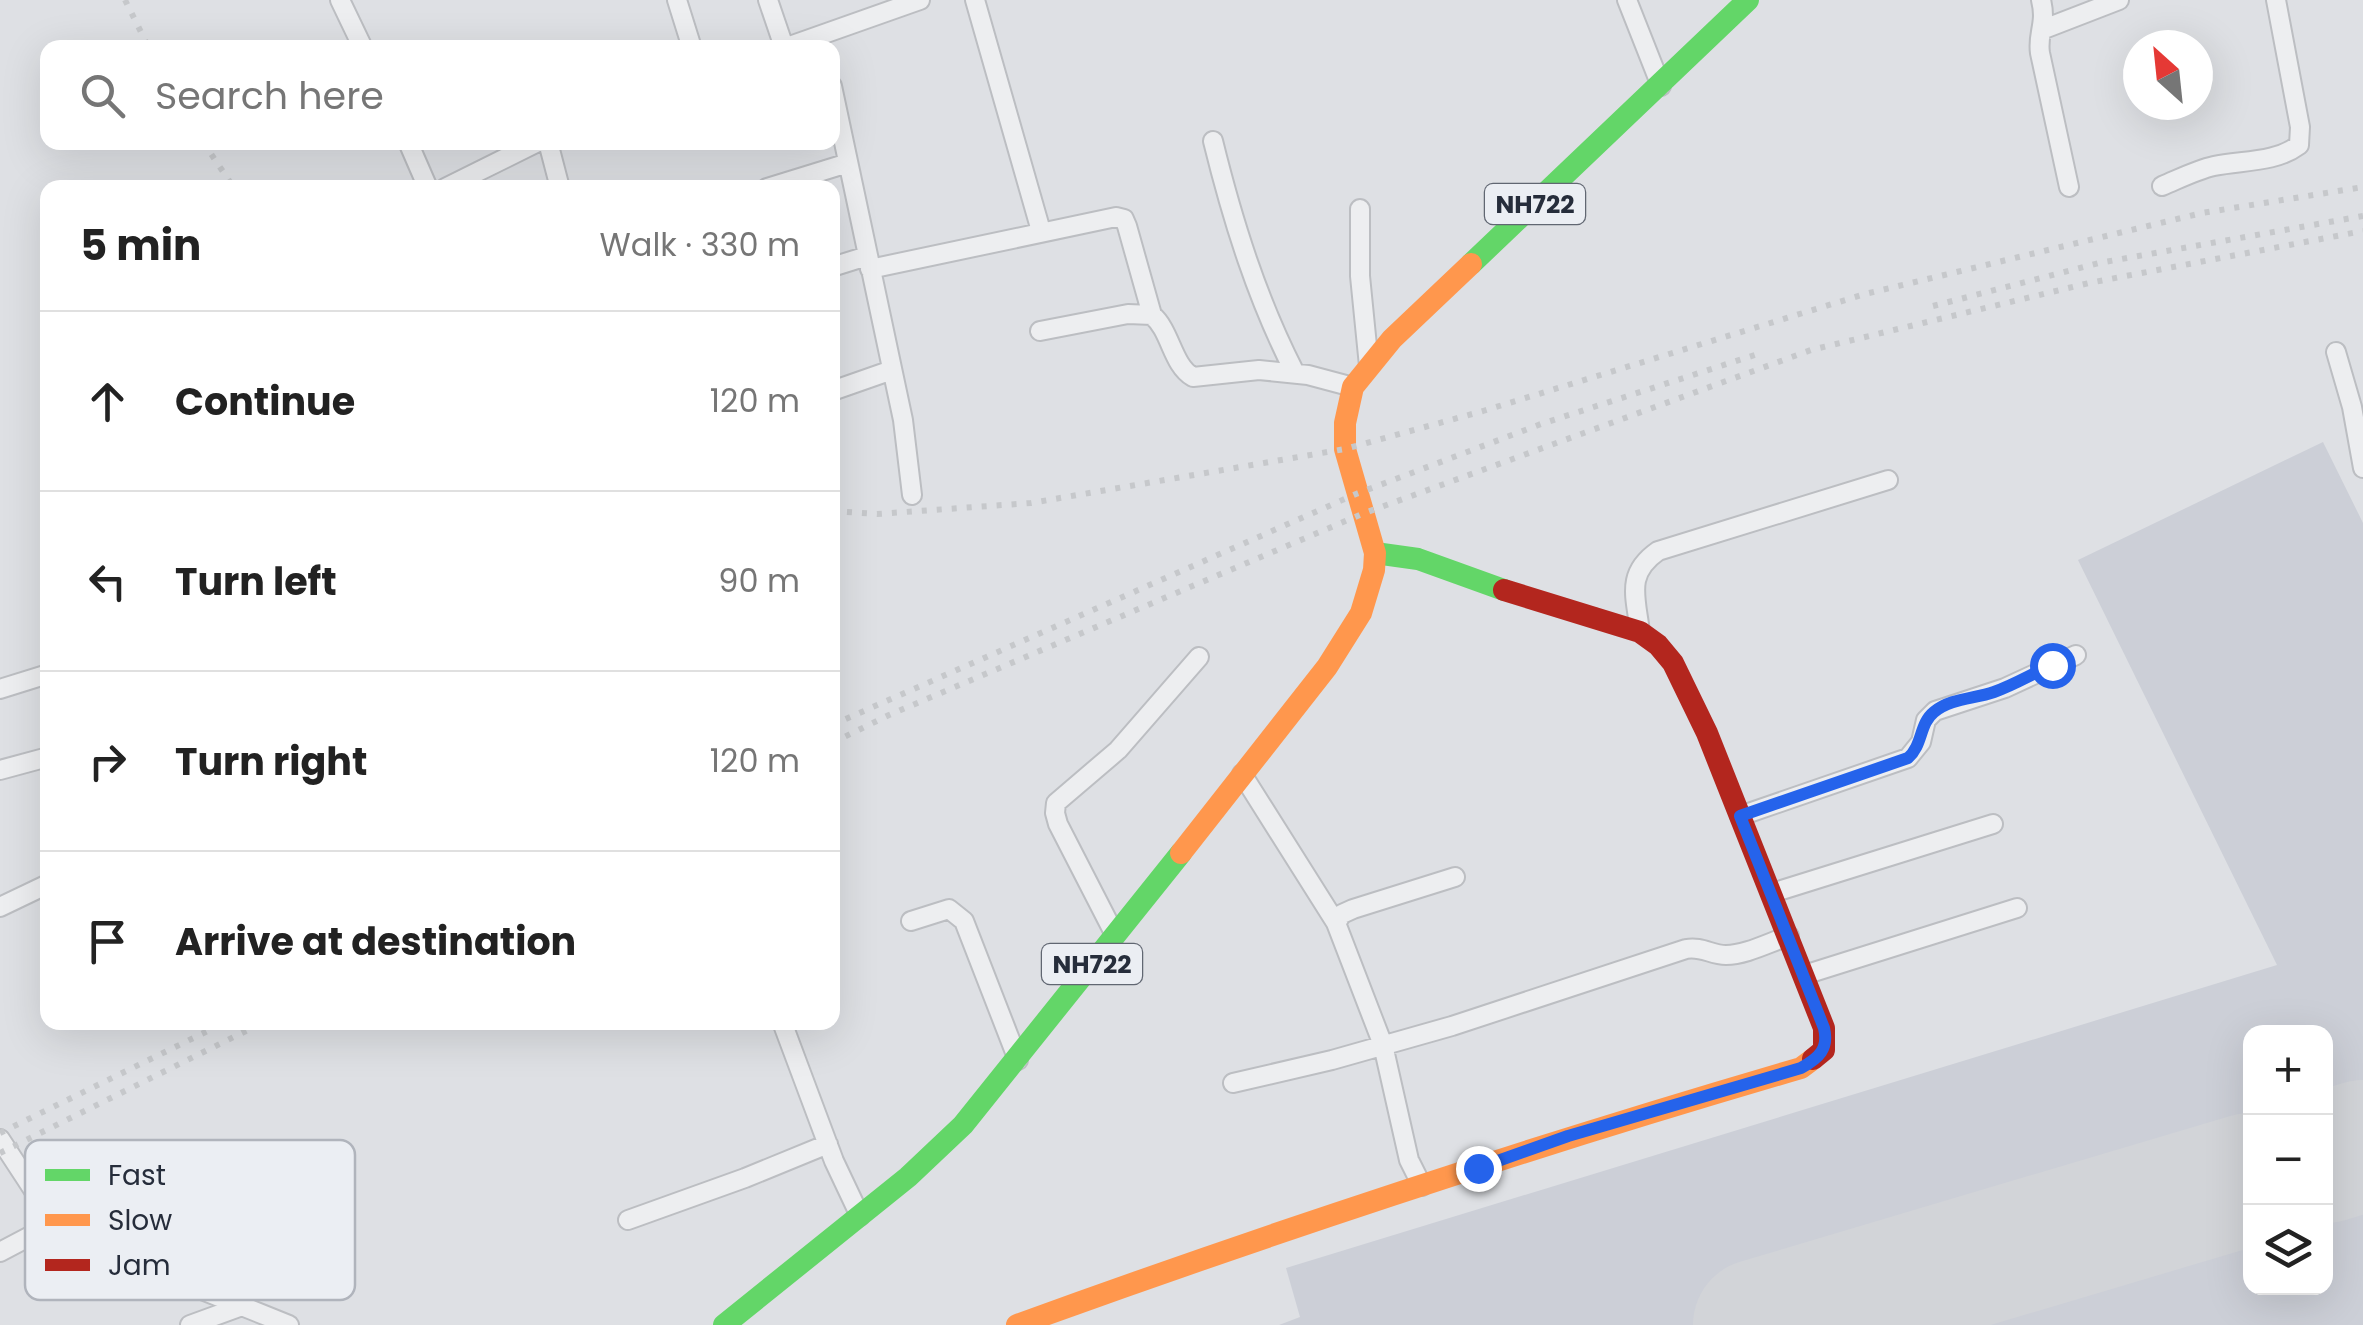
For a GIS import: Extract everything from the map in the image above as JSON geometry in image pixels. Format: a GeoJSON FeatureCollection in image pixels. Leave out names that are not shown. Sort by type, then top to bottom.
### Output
{"type":"FeatureCollection","features":[{"type":"Feature","properties":{"kind":"main road","name":"NH722"},"geometry":{"type":"LineString","coordinates":[[724,1325],[908,1177],[963,1125],[1279,730],[1347,637],[1366,598],[1374,570],[1375,554],[1345,449],[1347,406],[1353,387],[1369,366],[1392,339],[1748,0]]}},
{"type":"Feature","properties":{"kind":"main road"},"geometry":{"type":"LineString","coordinates":[[1017,1325],[1213,1254],[1568,1136],[1801,1068],[1824,1050],[1826,1039],[1804,975],[1707,733],[1673,663],[1658,645],[1640,632],[1533,601],[1418,560],[1375,554]]}},
{"type":"Feature","properties":{"kind":"street"},"geometry":{"type":"LineString","coordinates":[[340,0],[360,40]]}},
{"type":"Feature","properties":{"kind":"street"},"geometry":{"type":"LineString","coordinates":[[676,0],[689,40]]}},
{"type":"Feature","properties":{"kind":"street"},"geometry":{"type":"LineString","coordinates":[[768,0],[781,40]]}},
{"type":"Feature","properties":{"kind":"street"},"geometry":{"type":"LineString","coordinates":[[826,40],[920,0]]}},
{"type":"Feature","properties":{"kind":"street"},"geometry":{"type":"LineString","coordinates":[[975,0],[1041,231]]}},
{"type":"Feature","properties":{"kind":"street"},"geometry":{"type":"LineString","coordinates":[[1627,0],[1661,86]]}},
{"type":"Feature","properties":{"kind":"street"},"geometry":{"type":"LineString","coordinates":[[2041,0],[2044,29],[2038,42],[2069,187]]}},
{"type":"Feature","properties":{"kind":"street"},"geometry":{"type":"LineString","coordinates":[[2044,29],[2118,0]]}},
{"type":"Feature","properties":{"kind":"street"},"geometry":{"type":"LineString","coordinates":[[2162,186],[2200,170],[2253,161],[2299,145],[2300,126],[2276,0]]}},
{"type":"Feature","properties":{"kind":"street"},"geometry":{"type":"LineString","coordinates":[[840,124],[903,420],[912,495]]}},
{"type":"Feature","properties":{"kind":"street"},"geometry":{"type":"LineString","coordinates":[[1214,141],[1226,195],[1256,287],[1295,373]]}},
{"type":"Feature","properties":{"kind":"street"},"geometry":{"type":"LineString","coordinates":[[411,150],[425,180]]}},
{"type":"Feature","properties":{"kind":"street"},"geometry":{"type":"LineString","coordinates":[[461,180],[522,150]]}},
{"type":"Feature","properties":{"kind":"street"},"geometry":{"type":"LineString","coordinates":[[550,150],[558,180]]}},
{"type":"Feature","properties":{"kind":"street"},"geometry":{"type":"LineString","coordinates":[[794,180],[848,163]]}},
{"type":"Feature","properties":{"kind":"street"},"geometry":{"type":"LineString","coordinates":[[1360,209],[1360,276],[1369,366]]}},
{"type":"Feature","properties":{"kind":"street"},"geometry":{"type":"LineString","coordinates":[[840,265],[1116,216],[1124,219],[1152,315],[1168,332],[1187,374],[1259,370],[1295,373],[1353,387]]}},
{"type":"Feature","properties":{"kind":"street"},"geometry":{"type":"LineString","coordinates":[[1040,331],[1128,314],[1152,315]]}},
{"type":"Feature","properties":{"kind":"street"},"geometry":{"type":"LineString","coordinates":[[2336,352],[2352,407],[2363,468]]}},
{"type":"Feature","properties":{"kind":"street"},"geometry":{"type":"LineString","coordinates":[[840,388],[892,370]]}},
{"type":"Feature","properties":{"kind":"street"},"geometry":{"type":"LineString","coordinates":[[1640,632],[1635,575],[1643,562],[1658,551],[1888,480]]}},
{"type":"Feature","properties":{"kind":"street"},"geometry":{"type":"LineString","coordinates":[[1740,816],[1908,758],[1921,742],[1926,720],[1935,710],[2005,688],[2076,655]]}},
{"type":"Feature","properties":{"kind":"street"},"geometry":{"type":"LineString","coordinates":[[1115,934],[1058,824],[1056,804],[1118,750],[1199,657]]}},
{"type":"Feature","properties":{"kind":"street"},"geometry":{"type":"LineString","coordinates":[[0,689],[40,676]]}},
{"type":"Feature","properties":{"kind":"street"},"geometry":{"type":"LineString","coordinates":[[0,770],[40,760]]}},
{"type":"Feature","properties":{"kind":"street"},"geometry":{"type":"LineString","coordinates":[[1242,774],[1336,923],[1383,1045],[1409,1160],[1422,1186]]}},
{"type":"Feature","properties":{"kind":"street"},"geometry":{"type":"LineString","coordinates":[[1772,893],[1993,824]]}},
{"type":"Feature","properties":{"kind":"street"},"geometry":{"type":"LineString","coordinates":[[1336,923],[1342,914],[1353,909],[1455,877]]}},
{"type":"Feature","properties":{"kind":"street"},"geometry":{"type":"LineString","coordinates":[[0,907],[40,888]]}},
{"type":"Feature","properties":{"kind":"street"},"geometry":{"type":"LineString","coordinates":[[1804,975],[2017,908]]}},
{"type":"Feature","properties":{"kind":"street"},"geometry":{"type":"LineString","coordinates":[[910,921],[949,909],[964,921],[1018,1060]]}},
{"type":"Feature","properties":{"kind":"street"},"geometry":{"type":"LineString","coordinates":[[1234,1084],[1514,1007],[1686,949],[1697,947],[1721,955],[1732,954],[1789,936]]}},
{"type":"Feature","properties":{"kind":"street"},"geometry":{"type":"LineString","coordinates":[[785,1030],[860,1216]]}},
{"type":"Feature","properties":{"kind":"street"},"geometry":{"type":"LineString","coordinates":[[0,1139],[25,1177]]}},
{"type":"Feature","properties":{"kind":"street"},"geometry":{"type":"LineString","coordinates":[[628,1220],[828,1144]]}},
{"type":"Feature","properties":{"kind":"street"},"geometry":{"type":"LineString","coordinates":[[0,1252],[25,1239]]}},
{"type":"Feature","properties":{"kind":"street"},"geometry":{"type":"LineString","coordinates":[[227,1300],[289,1325]]}},
{"type":"Feature","properties":{"kind":"street"},"geometry":{"type":"LineString","coordinates":[[190,1325],[242,1306]]}},
{"type":"Feature","properties":{"kind":"shaded area"},"geometry":{"type":"Polygon","coordinates":[[[2323,442],[2363,523],[2363,1325],[1279,1325],[1300,1317],[1286,1268],[2277,965],[2078,560],[2323,442]]]}},
{"type":"Feature","properties":{"kind":"runway"},"geometry":{"type":"LineString","coordinates":[[2333,1155],[2363,1146]]}},
{"type":"Feature","properties":{"kind":"runway"},"geometry":{"type":"LineString","coordinates":[[1759,1325],[2243,1181]]}},
{"type":"Feature","properties":{"kind":"railway"},"geometry":{"type":"LineString","coordinates":[[125,0],[145,40]]}},
{"type":"Feature","properties":{"kind":"railway"},"geometry":{"type":"LineString","coordinates":[[208,150],[229,180]]}},
{"type":"Feature","properties":{"kind":"railway"},"geometry":{"type":"LineString","coordinates":[[840,512],[877,514],[1031,503],[1345,449],[1483,411],[1865,294],[2202,213],[2363,187]]}},
{"type":"Feature","properties":{"kind":"railway"},"geometry":{"type":"LineString","coordinates":[[1933,306],[2099,263],[2363,216]]}},
{"type":"Feature","properties":{"kind":"railway"},"geometry":{"type":"LineString","coordinates":[[840,739],[1362,514],[1811,350],[2089,283],[2363,231]]}},
{"type":"Feature","properties":{"kind":"railway"},"geometry":{"type":"LineString","coordinates":[[840,721],[1356,494],[1541,424],[1764,352]]}},
{"type":"Feature","properties":{"kind":"railway"},"geometry":{"type":"LineString","coordinates":[[0,1133],[210,1030]]}},
{"type":"Feature","properties":{"kind":"railway"},"geometry":{"type":"LineString","coordinates":[[26,1140],[248,1030]]}},
{"type":"Feature","properties":{"kind":"railway"},"geometry":{"type":"LineString","coordinates":[[0,1153],[25,1141]]}},
{"type":"Feature","properties":{"kind":"traffic: fast"},"geometry":{"type":"LineString","coordinates":[[1471,264],[1748,0]]}},
{"type":"Feature","properties":{"kind":"traffic: fast"},"geometry":{"type":"LineString","coordinates":[[1375,553],[1418,559],[1504,590]]}},
{"type":"Feature","properties":{"kind":"traffic: fast"},"geometry":{"type":"LineString","coordinates":[[724,1325],[908,1177],[963,1125],[1181,853]]}},
{"type":"Feature","properties":{"kind":"traffic: slow"},"geometry":{"type":"LineString","coordinates":[[1181,853],[1327,667],[1361,613],[1375,553],[1345,449],[1345,423],[1353,387],[1392,339],[1471,264]]}},
{"type":"Feature","properties":{"kind":"traffic: slow"},"geometry":{"type":"LineString","coordinates":[[1017,1325],[1407,1190],[1801,1068],[1813,1059]]}},
{"type":"Feature","properties":{"kind":"traffic: jam"},"geometry":{"type":"LineString","coordinates":[[1504,590],[1640,632],[1673,663],[1707,733],[1824,1028],[1824,1050],[1813,1059]]}},
{"type":"Feature","properties":{"kind":"route"},"geometry":{"type":"LineString","coordinates":[[1478,1168],[1568,1136],[1801,1068],[1815,1060],[1824,1050],[1824,1028],[1740,816],[1908,758],[1916,751],[1926,720],[1935,710],[2005,688],[2052,665]]}}]}
